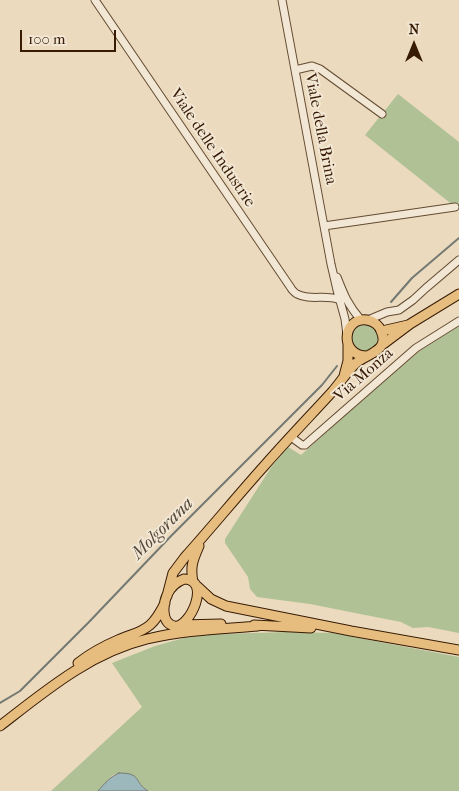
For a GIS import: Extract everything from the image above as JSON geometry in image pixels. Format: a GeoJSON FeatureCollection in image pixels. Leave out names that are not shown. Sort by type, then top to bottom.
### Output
{"type":"FeatureCollection","features":[{"type":"Feature","properties":{"kind":"main road"},"geometry":{"type":"LineString","coordinates":[[351,631],[324,628],[170,624],[165,619],[166,599],[173,573],[185,557],[265,465],[342,381],[354,365],[376,352],[382,345],[410,324],[459,294]]}},
{"type":"Feature","properties":{"kind":"main road"},"geometry":{"type":"LineString","coordinates":[[342,381],[348,361],[347,335],[351,326],[364,320],[372,321],[380,329],[383,336],[382,345]]}},
{"type":"Feature","properties":{"kind":"main road"},"geometry":{"type":"LineString","coordinates":[[380,329],[410,324]]}},
{"type":"Feature","properties":{"kind":"main road"},"geometry":{"type":"LineString","coordinates":[[348,345],[358,355],[367,356]]}},
{"type":"Feature","properties":{"kind":"main road"},"geometry":{"type":"LineString","coordinates":[[0,726],[53,685],[91,661],[148,635],[187,620],[198,592],[191,569],[192,561],[204,536]]}},
{"type":"Feature","properties":{"kind":"main road"},"geometry":{"type":"LineString","coordinates":[[53,685],[63,674],[91,653],[121,638],[135,634],[150,625],[156,619],[173,587],[180,580],[187,579],[211,599],[226,606],[459,650]]}},
{"type":"Feature","properties":{"kind":"main road"},"geometry":{"type":"LineString","coordinates":[[120,648],[148,638],[178,633],[258,626]]}},
{"type":"Feature","properties":{"kind":"street","name":"Viale delle Industrie"},"geometry":{"type":"LineString","coordinates":[[95,0],[291,288],[297,294],[306,297],[329,297],[343,301]]}},
{"type":"Feature","properties":{"kind":"street","name":"Viale della Brina"},"geometry":{"type":"LineString","coordinates":[[282,0],[336,290],[343,301],[364,320]]}},
{"type":"Feature","properties":{"kind":"street"},"geometry":{"type":"LineString","coordinates":[[295,70],[312,66],[320,69],[382,114]]}},
{"type":"Feature","properties":{"kind":"street"},"geometry":{"type":"LineString","coordinates":[[324,226],[455,207]]}},
{"type":"Feature","properties":{"kind":"street"},"geometry":{"type":"LineString","coordinates":[[364,320],[399,310],[414,300],[459,260]]}},
{"type":"Feature","properties":{"kind":"street","name":"Viale della Brina"},"geometry":{"type":"LineString","coordinates":[[331,264],[343,301],[347,335]]}},
{"type":"Feature","properties":{"kind":"street"},"geometry":{"type":"LineString","coordinates":[[317,297],[336,290]]}},
{"type":"Feature","properties":{"kind":"street"},"geometry":{"type":"LineString","coordinates":[[380,329],[381,319],[384,314]]}},
{"type":"Feature","properties":{"kind":"street","name":"Via Monza"},"geometry":{"type":"LineString","coordinates":[[290,437],[302,445],[306,445],[416,348],[459,320]]}},
{"type":"Feature","properties":{"kind":"green space"},"geometry":{"type":"Polygon","coordinates":[[[398,94],[459,142],[459,210],[365,135],[398,94]]]}},
{"type":"Feature","properties":{"kind":"green space"},"geometry":{"type":"Polygon","coordinates":[[[365,325],[375,328],[378,338],[375,348],[365,351],[355,348],[352,338],[355,328],[365,325]]]}},
{"type":"Feature","properties":{"kind":"green space"},"geometry":{"type":"Polygon","coordinates":[[[459,326],[459,633],[428,627],[413,628],[401,622],[310,604],[257,597],[250,589],[248,577],[225,543],[225,539],[272,466],[288,447],[301,455],[421,350],[459,326]]]}},
{"type":"Feature","properties":{"kind":"green space"},"geometry":{"type":"Polygon","coordinates":[[[333,633],[459,657],[459,791],[148,791],[144,789],[137,779],[119,773],[113,775],[98,791],[51,791],[142,707],[112,663],[155,646],[184,638],[217,634],[333,633]]]}},
{"type":"Feature","properties":{"kind":"water"},"geometry":{"type":"Polygon","coordinates":[[[119,773],[135,776],[143,788],[148,791],[98,791],[105,783],[119,773]]]}},
{"type":"Feature","properties":{"kind":"waterway","name":"Molgorana"},"geometry":{"type":"LineString","coordinates":[[391,302],[412,278],[459,238]]}},
{"type":"Feature","properties":{"kind":"waterway","name":"Molgorana"},"geometry":{"type":"LineString","coordinates":[[0,703],[20,691],[322,385],[337,366]]}}]}
